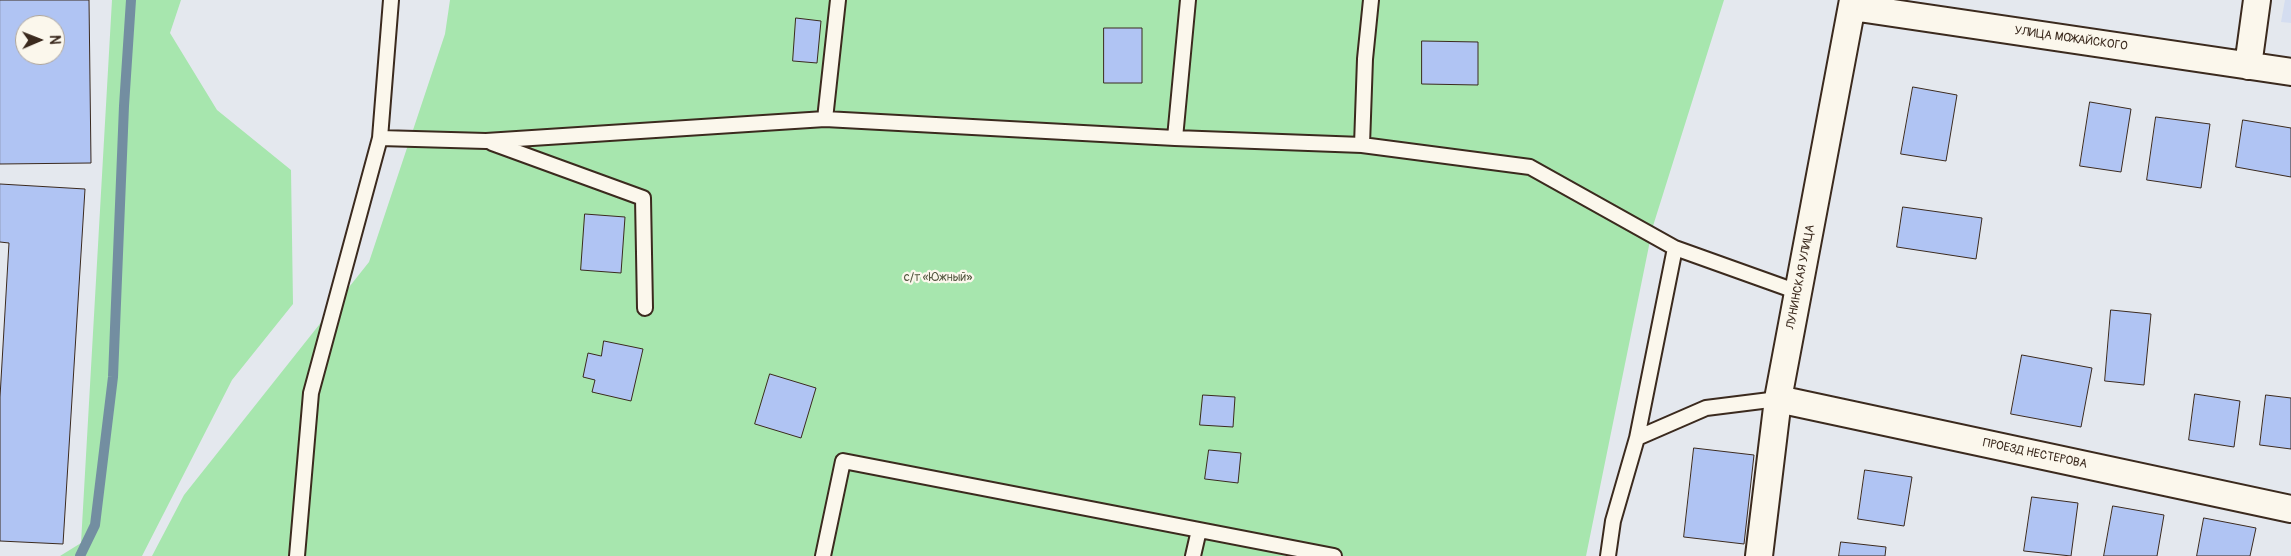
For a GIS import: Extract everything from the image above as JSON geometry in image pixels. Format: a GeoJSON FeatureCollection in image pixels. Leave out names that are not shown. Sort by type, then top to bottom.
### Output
{"type":"FeatureCollection","features":[{"type":"Feature","properties":{"kind":"street"},"geometry":{"type":"LineString","coordinates":[[2248,66],[2257,0]]}},
{"type":"Feature","properties":{"kind":"street","name":"УЛИЦА МОЖАЙСКОГО"},"geometry":{"type":"LineString","coordinates":[[1852,3],[2291,72]]}},
{"type":"Feature","properties":{"kind":"street","name":"ЛУНИНСКАЯ УЛИЦА"},"geometry":{"type":"LineString","coordinates":[[1759,556],[1778,399],[1852,3]]}},
{"type":"Feature","properties":{"kind":"street","name":"ПРОЕЗД НЕСТЕРОВА"},"geometry":{"type":"LineString","coordinates":[[1778,399],[2291,509]]}},
{"type":"Feature","properties":{"kind":"lane"},"geometry":{"type":"LineString","coordinates":[[297,556],[311,393],[380,138],[391,0]]}},
{"type":"Feature","properties":{"kind":"lane"},"geometry":{"type":"LineString","coordinates":[[825,119],[838,0]]}},
{"type":"Feature","properties":{"kind":"lane"},"geometry":{"type":"LineString","coordinates":[[1175,138],[1188,0]]}},
{"type":"Feature","properties":{"kind":"lane"},"geometry":{"type":"LineString","coordinates":[[1362,145],[1365,59],[1372,0]]}},
{"type":"Feature","properties":{"kind":"lane"},"geometry":{"type":"LineString","coordinates":[[380,138],[486,141],[825,119],[1175,138],[1362,145],[1530,166],[1675,248],[1798,292]]}},
{"type":"Feature","properties":{"kind":"lane"},"geometry":{"type":"LineString","coordinates":[[486,141],[644,198],[645,308]]}},
{"type":"Feature","properties":{"kind":"lane"},"geometry":{"type":"LineString","coordinates":[[1608,556],[1613,521],[1638,438],[1675,248]]}},
{"type":"Feature","properties":{"kind":"lane"},"geometry":{"type":"LineString","coordinates":[[1638,438],[1706,408],[1778,399]]}},
{"type":"Feature","properties":{"kind":"lane"},"geometry":{"type":"LineString","coordinates":[[823,556],[844,462],[1334,556]]}},
{"type":"Feature","properties":{"kind":"lane"},"geometry":{"type":"LineString","coordinates":[[1193,556],[1200,530]]}},
{"type":"Feature","properties":{"kind":"shaded area"},"geometry":{"type":"Polygon","coordinates":[[[2285,0],[2291,0],[2291,23],[2281,22],[2285,0]]]}},
{"type":"Feature","properties":{"kind":"green space"},"geometry":{"type":"Polygon","coordinates":[[[112,0],[181,0],[170,33],[217,110],[291,170],[293,304],[232,380],[142,556],[60,556],[81,543],[112,0]]]}},
{"type":"Feature","properties":{"kind":"green space","name":"с/т «Южный»"},"geometry":{"type":"Polygon","coordinates":[[[450,0],[1724,0],[1653,226],[1586,556],[152,556],[184,495],[369,262],[445,34],[450,0]]]}},
{"type":"Feature","properties":{"kind":"building"},"geometry":{"type":"Polygon","coordinates":[[[0,0],[89,0],[91,163],[0,164],[0,0]]]}},
{"type":"Feature","properties":{"kind":"building"},"geometry":{"type":"Polygon","coordinates":[[[796,18],[821,21],[817,63],[793,61],[796,18]]]}},
{"type":"Feature","properties":{"kind":"building"},"geometry":{"type":"Polygon","coordinates":[[[1104,28],[1142,28],[1142,83],[1104,83],[1104,28]]]}},
{"type":"Feature","properties":{"kind":"building"},"geometry":{"type":"Polygon","coordinates":[[[1422,41],[1478,42],[1478,85],[1422,84],[1422,41]]]}},
{"type":"Feature","properties":{"kind":"building"},"geometry":{"type":"Polygon","coordinates":[[[1913,87],[1957,95],[1946,161],[1901,154],[1913,87]]]}},
{"type":"Feature","properties":{"kind":"building"},"geometry":{"type":"Polygon","coordinates":[[[2090,102],[2131,109],[2121,172],[2080,166],[2090,102]]]}},
{"type":"Feature","properties":{"kind":"building"},"geometry":{"type":"Polygon","coordinates":[[[2156,117],[2210,124],[2201,188],[2147,180],[2156,117]]]}},
{"type":"Feature","properties":{"kind":"building"},"geometry":{"type":"Polygon","coordinates":[[[2243,120],[2291,128],[2291,177],[2236,167],[2243,120]]]}},
{"type":"Feature","properties":{"kind":"building"},"geometry":{"type":"Polygon","coordinates":[[[0,184],[85,189],[63,544],[0,541],[0,397],[9,243],[0,242],[0,184]]]}},
{"type":"Feature","properties":{"kind":"building"},"geometry":{"type":"Polygon","coordinates":[[[1903,207],[1982,218],[1976,259],[1897,247],[1903,207]]]}},
{"type":"Feature","properties":{"kind":"building"},"geometry":{"type":"Polygon","coordinates":[[[585,214],[625,217],[621,273],[581,270],[585,214]]]}},
{"type":"Feature","properties":{"kind":"building"},"geometry":{"type":"Polygon","coordinates":[[[2111,310],[2151,314],[2144,385],[2105,381],[2111,310]]]}},
{"type":"Feature","properties":{"kind":"building"},"geometry":{"type":"Polygon","coordinates":[[[604,341],[643,349],[631,401],[592,392],[595,380],[583,377],[588,353],[601,356],[604,341]]]}},
{"type":"Feature","properties":{"kind":"building"},"geometry":{"type":"Polygon","coordinates":[[[2022,355],[2092,368],[2081,427],[2011,414],[2022,355]]]}},
{"type":"Feature","properties":{"kind":"building"},"geometry":{"type":"Polygon","coordinates":[[[770,374],[816,388],[801,438],[755,424],[770,374]]]}},
{"type":"Feature","properties":{"kind":"building"},"geometry":{"type":"Polygon","coordinates":[[[2195,394],[2240,401],[2234,447],[2189,440],[2195,394]]]}},
{"type":"Feature","properties":{"kind":"building"},"geometry":{"type":"Polygon","coordinates":[[[1203,395],[1235,397],[1233,427],[1200,425],[1203,395]]]}},
{"type":"Feature","properties":{"kind":"building"},"geometry":{"type":"Polygon","coordinates":[[[2266,395],[2291,398],[2291,449],[2260,445],[2266,395]]]}},
{"type":"Feature","properties":{"kind":"building"},"geometry":{"type":"Polygon","coordinates":[[[1694,448],[1754,455],[1744,544],[1684,537],[1694,448]]]}},
{"type":"Feature","properties":{"kind":"building"},"geometry":{"type":"Polygon","coordinates":[[[1209,450],[1241,453],[1238,483],[1205,479],[1209,450]]]}},
{"type":"Feature","properties":{"kind":"building"},"geometry":{"type":"Polygon","coordinates":[[[1865,470],[1912,477],[1904,526],[1858,519],[1865,470]]]}},
{"type":"Feature","properties":{"kind":"building"},"geometry":{"type":"Polygon","coordinates":[[[2032,497],[2078,503],[2071,556],[2024,551],[2032,497]]]}},
{"type":"Feature","properties":{"kind":"building"},"geometry":{"type":"Polygon","coordinates":[[[2113,506],[2164,515],[2157,556],[2104,556],[2113,506]]]}},
{"type":"Feature","properties":{"kind":"building"},"geometry":{"type":"Polygon","coordinates":[[[2204,518],[2256,528],[2250,556],[2197,556],[2204,518]]]}},
{"type":"Feature","properties":{"kind":"building"},"geometry":{"type":"Polygon","coordinates":[[[1841,542],[1886,547],[1885,556],[1839,556],[1841,542]]]}},
{"type":"Feature","properties":{"kind":"waterway"},"geometry":{"type":"LineString","coordinates":[[80,556],[95,525],[113,377],[124,106],[131,0]]}}]}
